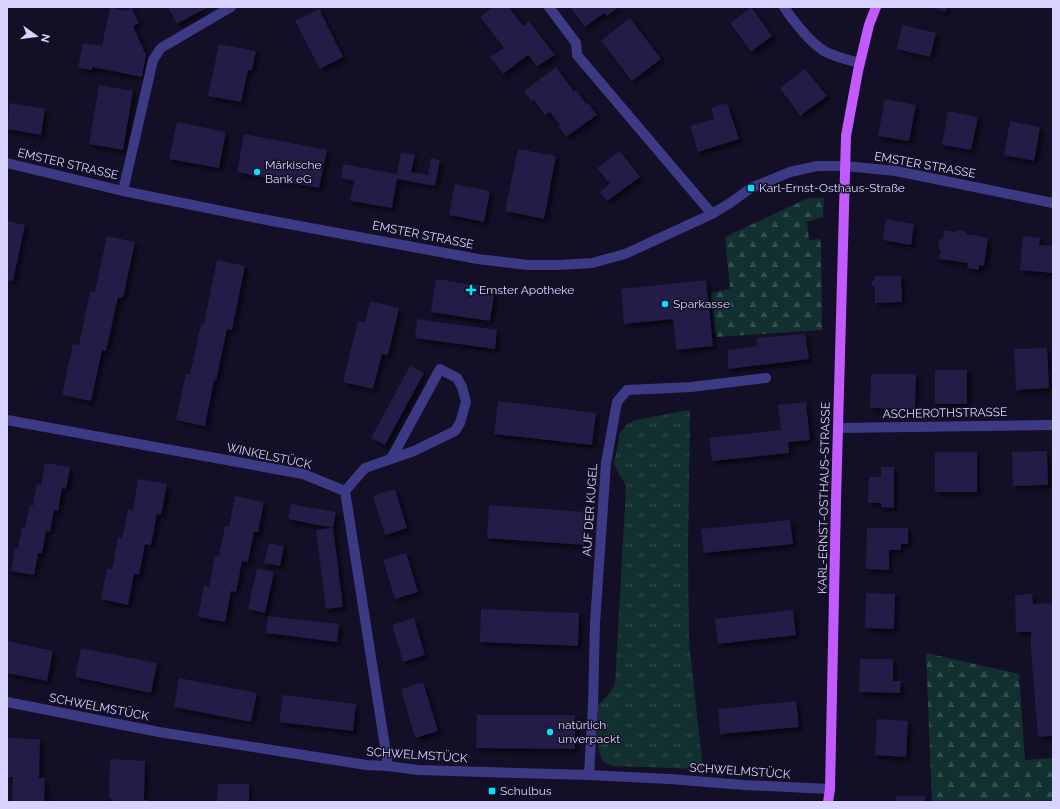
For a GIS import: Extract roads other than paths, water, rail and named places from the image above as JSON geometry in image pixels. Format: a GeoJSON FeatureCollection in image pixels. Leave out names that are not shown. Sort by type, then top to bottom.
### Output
{"type":"FeatureCollection","features":[{"type":"Feature","properties":{"kind":"main road","name":"KARL-ERNST-OSTHAUS-STRASSE"},"geometry":{"type":"LineString","coordinates":[[828,802],[830,789],[846,136],[860,63],[876,7]]}},
{"type":"Feature","properties":{"kind":"street","name":"EMSTER STRASSE"},"geometry":{"type":"LineString","coordinates":[[123,191],[153,60],[161,48],[231,7]]}},
{"type":"Feature","properties":{"kind":"street"},"geometry":{"type":"LineString","coordinates":[[549,7],[576,43],[577,54],[712,214]]}},
{"type":"Feature","properties":{"kind":"street"},"geometry":{"type":"LineString","coordinates":[[784,7],[811,40],[823,50],[837,57],[860,63]]}},
{"type":"Feature","properties":{"kind":"street","name":"EMSTER STRASSE"},"geometry":{"type":"LineString","coordinates":[[7,163],[123,191],[275,221],[478,259],[528,265],[592,263],[625,254],[712,214],[751,188],[790,172],[817,166],[845,166],[896,171],[1051,201]]}},
{"type":"Feature","properties":{"kind":"street"},"geometry":{"type":"LineString","coordinates":[[388,766],[345,491],[365,468],[414,451],[455,431],[460,423],[466,402],[462,387],[457,378],[440,369],[390,459]]}},
{"type":"Feature","properties":{"kind":"street","name":"AUF DER KUGEL"},"geometry":{"type":"LineString","coordinates":[[589,775],[593,705],[595,623],[606,463],[617,402],[627,390],[690,386],[766,378]]}},
{"type":"Feature","properties":{"kind":"street","name":"WINKELSTÜCK"},"geometry":{"type":"LineString","coordinates":[[7,420],[303,474],[345,491]]}},
{"type":"Feature","properties":{"kind":"street","name":"ASCHEROTHSTRASSE"},"geometry":{"type":"LineString","coordinates":[[838,428],[1053,425]]}},
{"type":"Feature","properties":{"kind":"street","name":"SCHWELMSTÜCK"},"geometry":{"type":"LineString","coordinates":[[7,702],[159,732],[366,765],[418,770],[589,775],[830,789]]}},
{"type":"Feature","properties":{"kind":"place","name":"Märkische Bank eG"},"geometry":{"type":"Point","coordinates":[257,172]}},
{"type":"Feature","properties":{"kind":"place","name":"Karl-Ernst-Osthaus-Straße"},"geometry":{"type":"Point","coordinates":[751,188]}},
{"type":"Feature","properties":{"kind":"place","name":"Emster Apotheke"},"geometry":{"type":"Point","coordinates":[471,290]}},
{"type":"Feature","properties":{"kind":"place","name":"Sparkasse"},"geometry":{"type":"Point","coordinates":[665,304]}},
{"type":"Feature","properties":{"kind":"place","name":"natürlich unverpackt"},"geometry":{"type":"Point","coordinates":[550,732]}},
{"type":"Feature","properties":{"kind":"place","name":"Schulbus"},"geometry":{"type":"Point","coordinates":[492,791]}}]}
